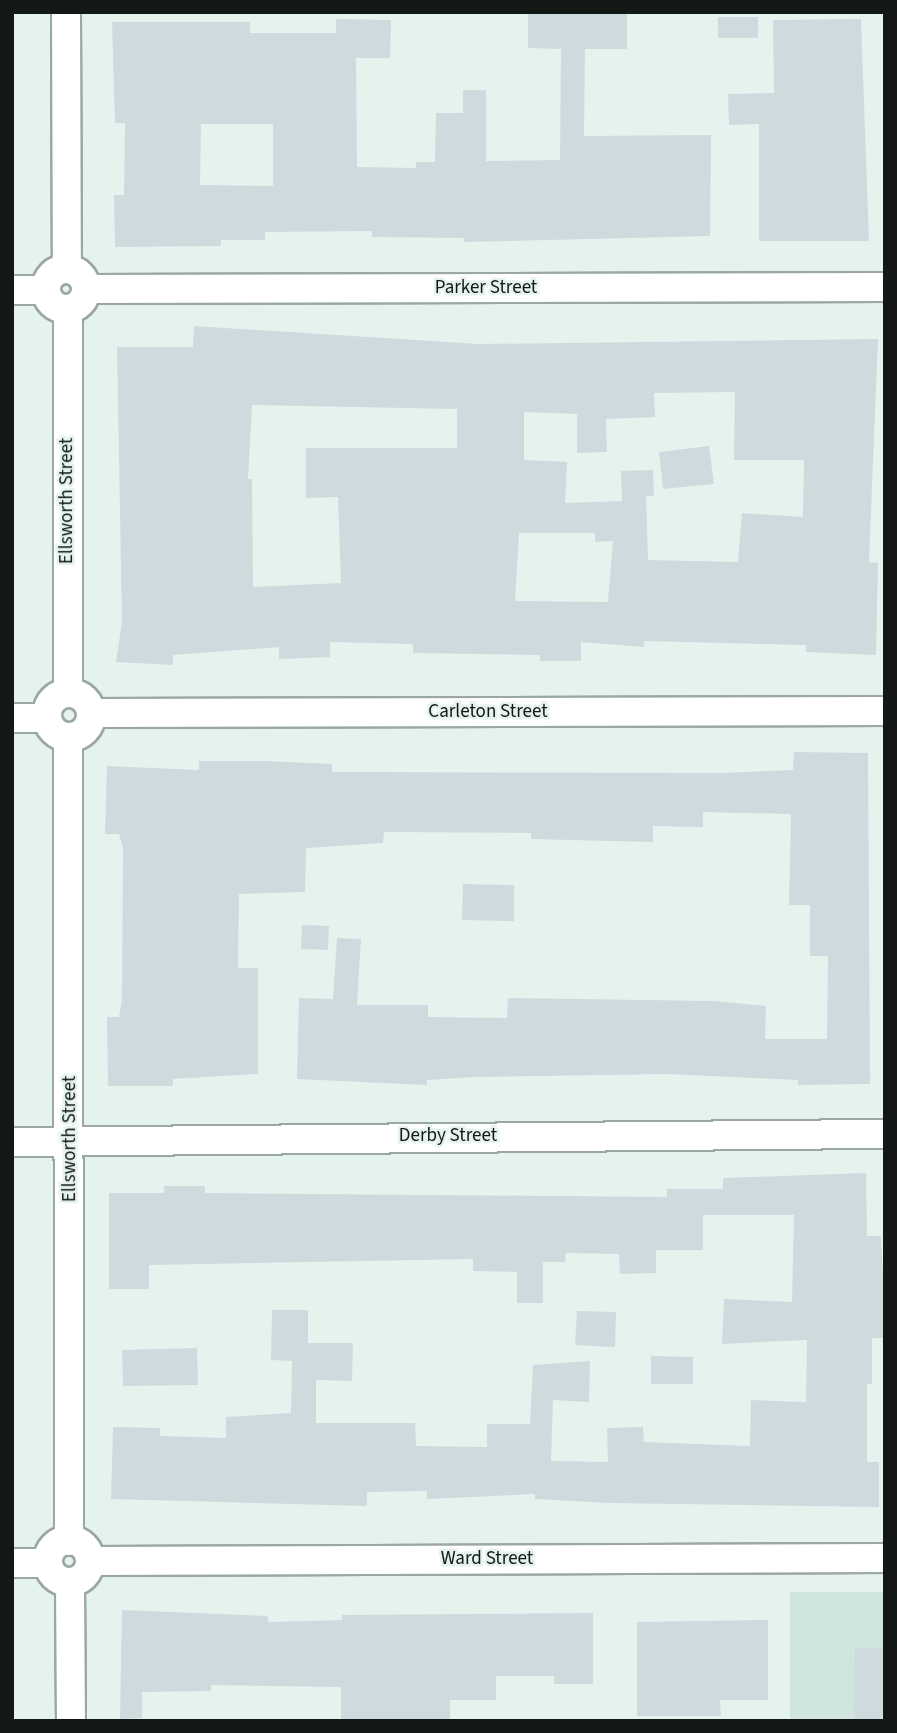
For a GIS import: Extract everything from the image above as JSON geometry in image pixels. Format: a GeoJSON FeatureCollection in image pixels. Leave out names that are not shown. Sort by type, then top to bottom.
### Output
{"type":"FeatureCollection","features":[{"type":"Feature","properties":{"kind":"street","name":"Ellsworth Street"},"geometry":{"type":"LineString","coordinates":[[66,12],[74,289],[68,693]]}},
{"type":"Feature","properties":{"kind":"street"},"geometry":{"type":"LineString","coordinates":[[12,290],[46,290],[55,273],[74,289]]}},
{"type":"Feature","properties":{"kind":"street","name":"Parker Street"},"geometry":{"type":"LineString","coordinates":[[74,289],[885,287]]}},
{"type":"Feature","properties":{"kind":"street"},"geometry":{"type":"LineString","coordinates":[[68,693],[81,697],[91,713],[82,733],[68,737],[52,729],[47,718],[55,698],[68,693]]}},
{"type":"Feature","properties":{"kind":"street","name":"Carleton Street"},"geometry":{"type":"LineString","coordinates":[[91,713],[885,711]]}},
{"type":"Feature","properties":{"kind":"street"},"geometry":{"type":"LineString","coordinates":[[12,718],[47,718]]}},
{"type":"Feature","properties":{"kind":"street","name":"Ellsworth Street"},"geometry":{"type":"LineString","coordinates":[[68,737],[69,1541]]}},
{"type":"Feature","properties":{"kind":"street","name":"Derby Street"},"geometry":{"type":"LineString","coordinates":[[12,1142],[885,1134]]}},
{"type":"Feature","properties":{"kind":"street"},"geometry":{"type":"LineString","coordinates":[[69,1541],[81,1545],[90,1561],[82,1577],[70,1582],[52,1575],[48,1563],[51,1549],[69,1541]]}},
{"type":"Feature","properties":{"kind":"street","name":"Ward Street"},"geometry":{"type":"LineString","coordinates":[[90,1561],[885,1558]]}},
{"type":"Feature","properties":{"kind":"street"},"geometry":{"type":"LineString","coordinates":[[12,1563],[48,1563]]}},
{"type":"Feature","properties":{"kind":"street"},"geometry":{"type":"LineString","coordinates":[[70,1582],[71,1721]]}},
{"type":"Feature","properties":{"kind":"shaded area"},"geometry":{"type":"Polygon","coordinates":[[[790,1592],[885,1592],[885,1721],[790,1721],[790,1592]]]}},
{"type":"Feature","properties":{"kind":"building"},"geometry":{"type":"Polygon","coordinates":[[[528,12],[627,12],[627,49],[585,49],[584,136],[711,135],[710,236],[464,242],[464,238],[372,237],[372,231],[265,232],[265,240],[221,240],[221,246],[115,247],[114,195],[124,195],[125,123],[115,123],[112,22],[250,22],[250,33],[336,33],[336,19],[391,20],[390,58],[356,58],[357,167],[416,168],[416,162],[435,162],[436,113],[463,113],[463,90],[486,90],[486,161],[560,160],[561,49],[528,48],[528,12]],[[201,124],[200,185],[273,186],[273,124],[201,124]]]}},
{"type":"Feature","properties":{"kind":"building"},"geometry":{"type":"Polygon","coordinates":[[[718,17],[758,17],[758,38],[718,38],[718,17]]]}},
{"type":"Feature","properties":{"kind":"building"},"geometry":{"type":"Polygon","coordinates":[[[861,19],[869,241],[759,241],[759,124],[729,125],[728,94],[774,93],[773,20],[861,19]]]}},
{"type":"Feature","properties":{"kind":"building"},"geometry":{"type":"Polygon","coordinates":[[[194,326],[479,344],[878,339],[869,562],[878,563],[876,655],[806,652],[806,645],[644,641],[644,647],[581,642],[581,661],[540,661],[540,655],[413,653],[413,644],[330,642],[330,657],[279,659],[279,647],[173,655],[173,665],[116,662],[122,622],[117,347],[193,347],[194,326]],[[735,392],[654,393],[655,417],[606,419],[607,452],[577,453],[577,414],[524,412],[524,460],[567,462],[565,503],[622,501],[621,471],[653,470],[654,496],[646,496],[648,560],[738,562],[742,513],[803,517],[804,460],[734,460],[735,392]],[[252,405],[248,479],[252,479],[253,587],[341,583],[338,497],[306,498],[306,448],[457,448],[457,409],[252,405]],[[519,533],[515,601],[608,602],[613,541],[595,542],[595,533],[519,533]]]}},
{"type":"Feature","properties":{"kind":"building"},"geometry":{"type":"Polygon","coordinates":[[[709,446],[714,484],[663,489],[659,452],[709,446]]]}},
{"type":"Feature","properties":{"kind":"building"},"geometry":{"type":"Polygon","coordinates":[[[794,752],[868,753],[870,1084],[798,1085],[798,1080],[667,1074],[477,1077],[427,1080],[427,1085],[297,1079],[299,998],[333,999],[337,938],[361,939],[357,1005],[428,1005],[428,1017],[507,1018],[508,998],[713,1001],[766,1006],[765,1039],[827,1039],[828,956],[810,956],[810,905],[789,905],[791,814],[703,812],[703,827],[653,826],[653,842],[531,839],[531,833],[384,832],[383,843],[306,848],[305,892],[239,894],[238,968],[258,968],[258,1074],[173,1079],[173,1086],[108,1086],[107,1017],[119,1017],[122,1000],[123,848],[119,834],[105,834],[107,766],[199,770],[199,761],[266,761],[332,764],[332,772],[723,773],[793,770],[794,752]]]}},
{"type":"Feature","properties":{"kind":"building"},"geometry":{"type":"Polygon","coordinates":[[[463,884],[514,885],[514,921],[462,920],[463,884]]]}},
{"type":"Feature","properties":{"kind":"building"},"geometry":{"type":"Polygon","coordinates":[[[302,925],[329,926],[328,950],[301,949],[302,925]]]}},
{"type":"Feature","properties":{"kind":"building"},"geometry":{"type":"Polygon","coordinates":[[[866,1173],[867,1236],[881,1236],[884,1297],[883,1338],[872,1338],[872,1384],[867,1384],[867,1462],[879,1462],[879,1507],[609,1503],[535,1499],[535,1494],[427,1499],[427,1491],[367,1492],[367,1506],[111,1499],[113,1427],[160,1428],[160,1436],[226,1438],[226,1417],[291,1413],[292,1361],[271,1360],[272,1310],[308,1310],[308,1343],[353,1343],[352,1381],[316,1380],[316,1423],[415,1423],[416,1446],[487,1447],[487,1424],[530,1424],[533,1365],[590,1361],[589,1402],[553,1400],[551,1461],[608,1462],[607,1428],[643,1427],[644,1442],[750,1446],[751,1400],[806,1402],[807,1340],[722,1344],[724,1299],[792,1302],[794,1215],[703,1215],[703,1250],[656,1250],[656,1273],[620,1274],[619,1254],[566,1253],[565,1262],[543,1262],[543,1303],[517,1303],[517,1272],[473,1271],[473,1259],[149,1265],[149,1289],[109,1289],[109,1193],[164,1193],[164,1186],[205,1186],[205,1193],[667,1197],[667,1189],[723,1189],[723,1178],[866,1173]]]}},
{"type":"Feature","properties":{"kind":"building"},"geometry":{"type":"Polygon","coordinates":[[[577,1311],[616,1312],[615,1347],[575,1345],[577,1311]]]}},
{"type":"Feature","properties":{"kind":"building"},"geometry":{"type":"Polygon","coordinates":[[[197,1348],[198,1385],[123,1386],[122,1350],[197,1348]]]}},
{"type":"Feature","properties":{"kind":"building"},"geometry":{"type":"Polygon","coordinates":[[[651,1356],[693,1357],[693,1384],[651,1384],[651,1356]]]}},
{"type":"Feature","properties":{"kind":"building"},"geometry":{"type":"Polygon","coordinates":[[[122,1610],[268,1616],[268,1622],[342,1620],[342,1615],[593,1613],[593,1684],[554,1684],[554,1676],[496,1676],[496,1700],[450,1700],[450,1721],[341,1721],[341,1687],[211,1685],[211,1691],[142,1692],[142,1718],[120,1719],[122,1610]]]}},
{"type":"Feature","properties":{"kind":"building"},"geometry":{"type":"Polygon","coordinates":[[[768,1620],[768,1700],[720,1700],[721,1716],[637,1716],[637,1622],[768,1620]]]}},
{"type":"Feature","properties":{"kind":"building"},"geometry":{"type":"Polygon","coordinates":[[[855,1648],[885,1648],[882,1721],[854,1721],[855,1648]]]}}]}
